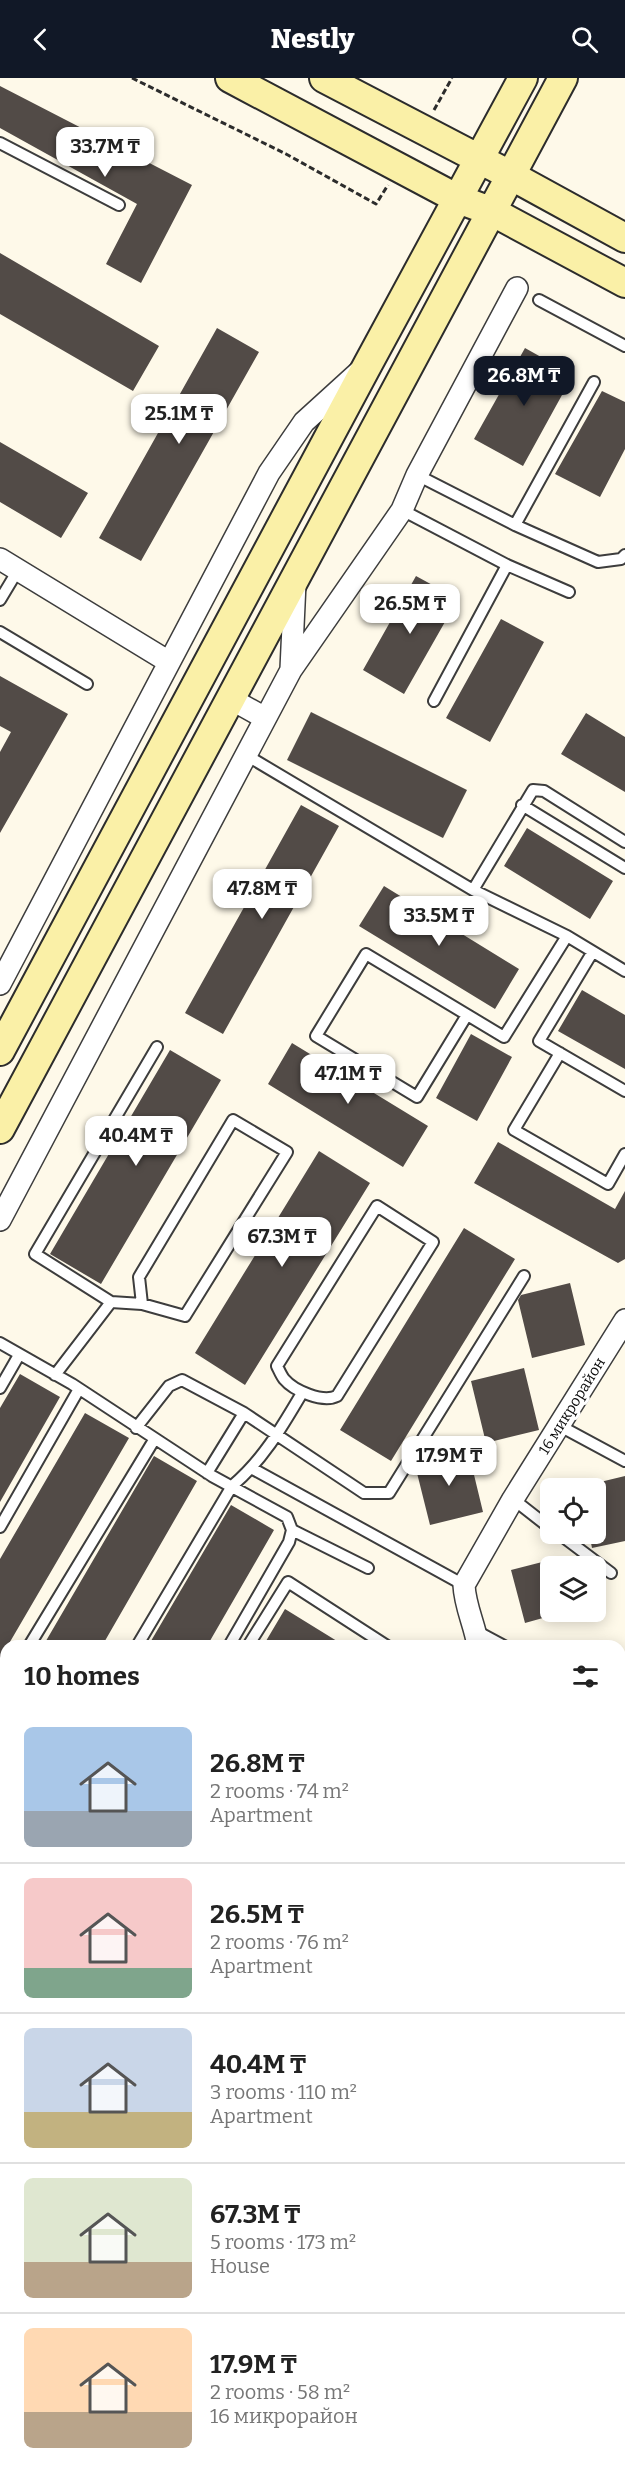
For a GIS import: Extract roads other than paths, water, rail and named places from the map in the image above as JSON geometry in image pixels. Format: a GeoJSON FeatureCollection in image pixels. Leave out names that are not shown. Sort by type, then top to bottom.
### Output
{"type":"FeatureCollection","features":[{"type":"Feature","properties":{"kind":"main road"},"geometry":{"type":"LineString","coordinates":[[230,78],[458,199],[493,212],[625,283]]}},
{"type":"Feature","properties":{"kind":"main road"},"geometry":{"type":"LineString","coordinates":[[324,78],[625,238]]}},
{"type":"Feature","properties":{"kind":"main road"},"geometry":{"type":"LineString","coordinates":[[0,1051],[368,363],[524,78]]}},
{"type":"Feature","properties":{"kind":"main road"},"geometry":{"type":"LineString","coordinates":[[0,1129],[563,78]]}},
{"type":"Feature","properties":{"kind":"street"},"geometry":{"type":"LineString","coordinates":[[0,1220],[291,670],[402,510],[417,476],[517,288]]}},
{"type":"Feature","properties":{"kind":"street"},"geometry":{"type":"LineString","coordinates":[[2,974],[268,473],[304,422],[368,363]]}},
{"type":"Feature","properties":{"kind":"street"},"geometry":{"type":"LineString","coordinates":[[0,559],[169,662]]}},
{"type":"Feature","properties":{"kind":"street"},"geometry":{"type":"LineString","coordinates":[[291,670],[295,578]]}},
{"type":"Feature","properties":{"kind":"street"},"geometry":{"type":"LineString","coordinates":[[231,699],[266,717]]}},
{"type":"Feature","properties":{"kind":"street","name":"16 микрорайон"},"geometry":{"type":"LineString","coordinates":[[464,1586],[513,1499],[624,1323]]}},
{"type":"Feature","properties":{"kind":"street"},"geometry":{"type":"LineString","coordinates":[[464,1586],[465,1600],[477,1638]]}},
{"type":"Feature","properties":{"kind":"lane"},"geometry":{"type":"LineString","coordinates":[[0,142],[119,205]]}},
{"type":"Feature","properties":{"kind":"lane"},"geometry":{"type":"LineString","coordinates":[[539,300],[625,346]]}},
{"type":"Feature","properties":{"kind":"lane"},"geometry":{"type":"LineString","coordinates":[[515,525],[594,382]]}},
{"type":"Feature","properties":{"kind":"lane"},"geometry":{"type":"LineString","coordinates":[[417,476],[515,525],[598,562],[621,559],[625,555]]}},
{"type":"Feature","properties":{"kind":"lane"},"geometry":{"type":"LineString","coordinates":[[402,510],[507,565],[569,592]]}},
{"type":"Feature","properties":{"kind":"lane"},"geometry":{"type":"LineString","coordinates":[[434,701],[507,565]]}},
{"type":"Feature","properties":{"kind":"lane"},"geometry":{"type":"LineString","coordinates":[[0,600],[18,570]]}},
{"type":"Feature","properties":{"kind":"lane"},"geometry":{"type":"LineString","coordinates":[[0,632],[87,684]]}},
{"type":"Feature","properties":{"kind":"lane"},"geometry":{"type":"LineString","coordinates":[[246,755],[473,890],[567,936],[625,971]]}},
{"type":"Feature","properties":{"kind":"lane"},"geometry":{"type":"LineString","coordinates":[[473,890],[533,790],[544,791],[625,842]]}},
{"type":"Feature","properties":{"kind":"lane"},"geometry":{"type":"LineString","coordinates":[[522,805],[625,868]]}},
{"type":"Feature","properties":{"kind":"lane"},"geometry":{"type":"LineString","coordinates":[[467,1015],[417,1097],[316,1036],[366,954],[504,1037],[567,936]]}},
{"type":"Feature","properties":{"kind":"lane"},"geometry":{"type":"LineString","coordinates":[[592,953],[539,1041],[625,1091]]}},
{"type":"Feature","properties":{"kind":"lane"},"geometry":{"type":"LineString","coordinates":[[142,1304],[139,1277],[233,1120],[287,1152],[185,1316],[142,1304],[111,1302],[35,1254],[157,1047]]}},
{"type":"Feature","properties":{"kind":"lane"},"geometry":{"type":"LineString","coordinates":[[560,1053],[514,1130],[608,1184],[625,1154]]}},
{"type":"Feature","properties":{"kind":"lane"},"geometry":{"type":"LineString","coordinates":[[377,1206],[433,1242],[337,1396],[331,1399],[302,1392],[284,1380],[277,1366],[377,1206]]}},
{"type":"Feature","properties":{"kind":"lane"},"geometry":{"type":"LineString","coordinates":[[136,1428],[169,1386],[182,1380],[278,1434],[364,1493],[389,1493],[524,1276]]}},
{"type":"Feature","properties":{"kind":"lane"},"geometry":{"type":"LineString","coordinates":[[55,1375],[111,1302]]}},
{"type":"Feature","properties":{"kind":"lane"},"geometry":{"type":"LineString","coordinates":[[0,1343],[79,1389],[207,1473],[287,1517],[292,1530],[289,1542],[232,1640]]}},
{"type":"Feature","properties":{"kind":"lane"},"geometry":{"type":"LineString","coordinates":[[0,1388],[19,1355]]}},
{"type":"Feature","properties":{"kind":"lane"},"geometry":{"type":"LineString","coordinates":[[0,1527],[79,1389]]}},
{"type":"Feature","properties":{"kind":"lane"},"geometry":{"type":"LineString","coordinates":[[141,1640],[232,1486],[253,1469],[278,1434],[302,1392]]}},
{"type":"Feature","properties":{"kind":"lane"},"geometry":{"type":"LineString","coordinates":[[207,1473],[244,1413]]}},
{"type":"Feature","properties":{"kind":"lane"},"geometry":{"type":"LineString","coordinates":[[560,1426],[625,1461]]}},
{"type":"Feature","properties":{"kind":"lane"},"geometry":{"type":"LineString","coordinates":[[33,1640],[154,1440]]}},
{"type":"Feature","properties":{"kind":"lane"},"geometry":{"type":"LineString","coordinates":[[253,1469],[464,1586]]}},
{"type":"Feature","properties":{"kind":"lane"},"geometry":{"type":"LineString","coordinates":[[513,1499],[540,1520]]}},
{"type":"Feature","properties":{"kind":"lane"},"geometry":{"type":"LineString","coordinates":[[292,1530],[368,1568]]}},
{"type":"Feature","properties":{"kind":"lane"},"geometry":{"type":"LineString","coordinates":[[573,1544],[611,1573]]}},
{"type":"Feature","properties":{"kind":"lane"},"geometry":{"type":"LineString","coordinates":[[252,1640],[288,1582],[378,1640]]}}]}
